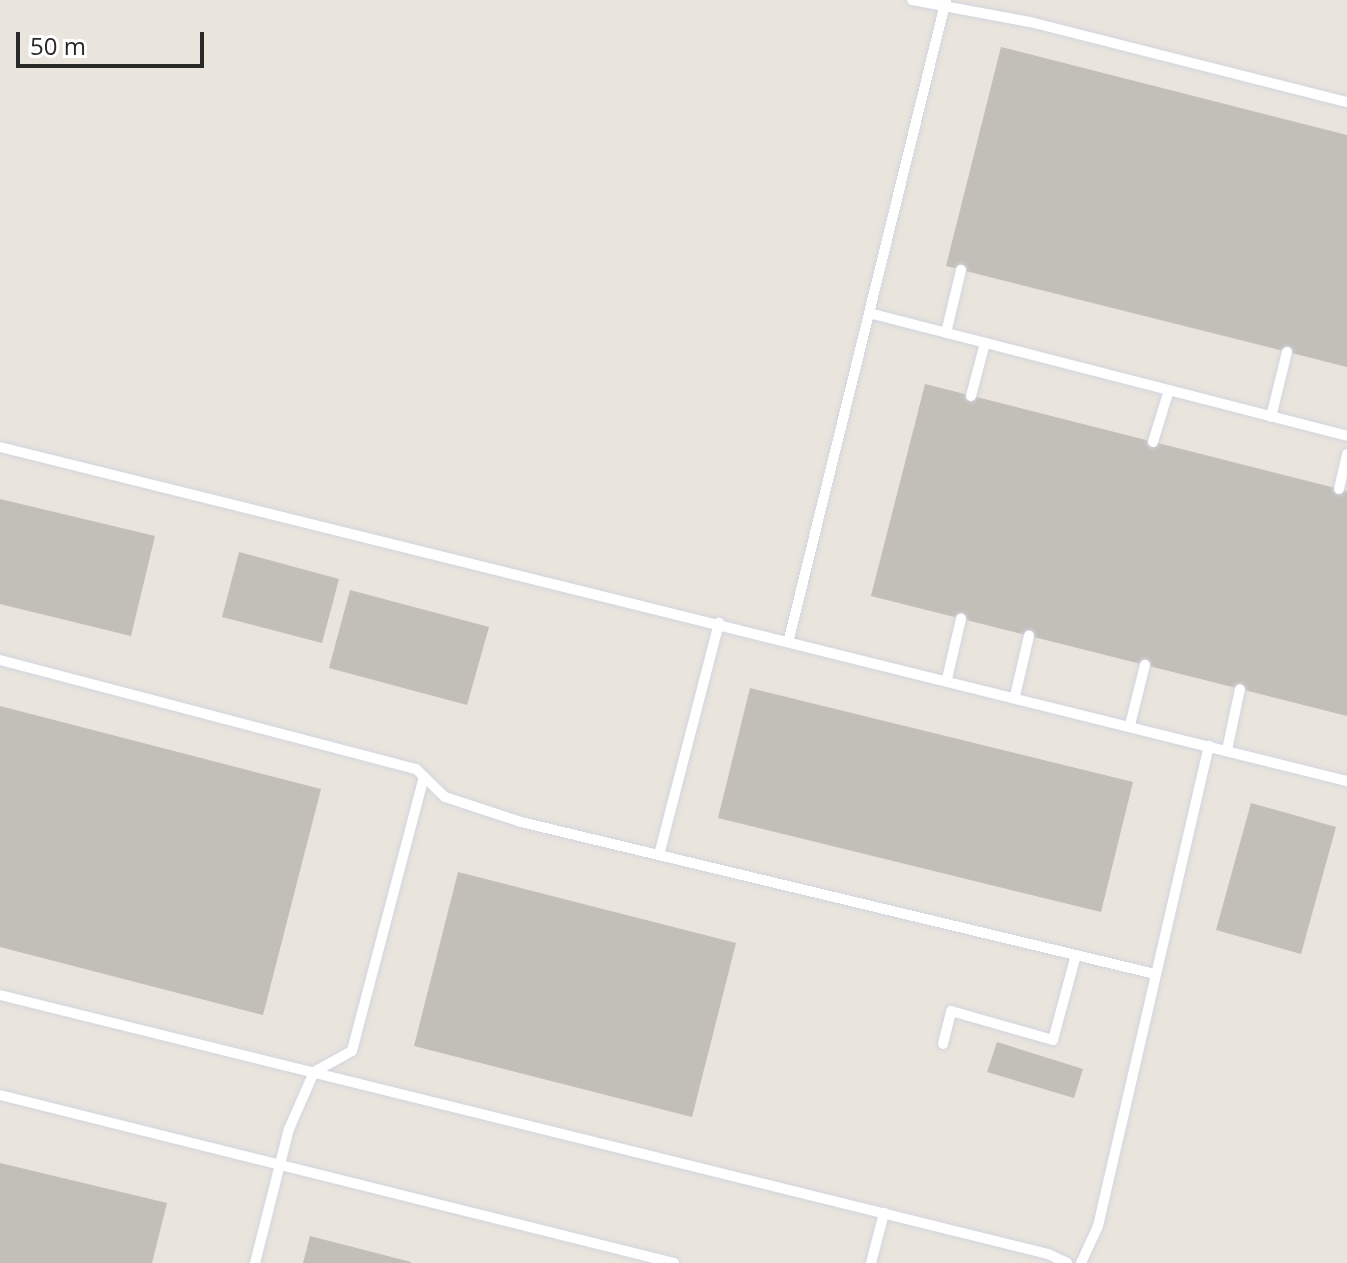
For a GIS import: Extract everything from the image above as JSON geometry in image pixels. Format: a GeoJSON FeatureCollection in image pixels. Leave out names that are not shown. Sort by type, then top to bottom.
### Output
{"type":"FeatureCollection","features":[{"type":"Feature","properties":{"kind":"lane"},"geometry":{"type":"LineString","coordinates":[[912,0],[1030,22],[1347,102]]}},
{"type":"Feature","properties":{"kind":"lane"},"geometry":{"type":"LineString","coordinates":[[789,639],[945,4]]}},
{"type":"Feature","properties":{"kind":"lane"},"geometry":{"type":"LineString","coordinates":[[946,333],[961,270]]}},
{"type":"Feature","properties":{"kind":"lane"},"geometry":{"type":"LineString","coordinates":[[869,313],[1347,436]]}},
{"type":"Feature","properties":{"kind":"lane"},"geometry":{"type":"LineString","coordinates":[[971,396],[985,343]]}},
{"type":"Feature","properties":{"kind":"lane"},"geometry":{"type":"LineString","coordinates":[[1271,417],[1287,352]]}},
{"type":"Feature","properties":{"kind":"lane"},"geometry":{"type":"LineString","coordinates":[[1153,442],[1169,390]]}},
{"type":"Feature","properties":{"kind":"lane"},"geometry":{"type":"LineString","coordinates":[[0,447],[789,639],[1347,781]]}},
{"type":"Feature","properties":{"kind":"lane"},"geometry":{"type":"LineString","coordinates":[[1339,489],[1347,454]]}},
{"type":"Feature","properties":{"kind":"lane"},"geometry":{"type":"LineString","coordinates":[[947,679],[961,619]]}},
{"type":"Feature","properties":{"kind":"lane"},"geometry":{"type":"LineString","coordinates":[[659,855],[719,623]]}},
{"type":"Feature","properties":{"kind":"lane"},"geometry":{"type":"LineString","coordinates":[[1015,696],[1029,636]]}},
{"type":"Feature","properties":{"kind":"lane"},"geometry":{"type":"LineString","coordinates":[[0,660],[416,769],[445,797],[521,822],[1155,974]]}},
{"type":"Feature","properties":{"kind":"lane"},"geometry":{"type":"LineString","coordinates":[[1130,725],[1145,665]]}},
{"type":"Feature","properties":{"kind":"lane"},"geometry":{"type":"LineString","coordinates":[[1227,750],[1240,689]]}},
{"type":"Feature","properties":{"kind":"lane"},"geometry":{"type":"LineString","coordinates":[[1081,1263],[1098,1226],[1209,746]]}},
{"type":"Feature","properties":{"kind":"lane"},"geometry":{"type":"LineString","coordinates":[[255,1263],[278,1165],[314,1072],[352,1051],[424,777]]}},
{"type":"Feature","properties":{"kind":"lane"},"geometry":{"type":"LineString","coordinates":[[943,1044],[951,1011],[1053,1040],[1076,955]]}},
{"type":"Feature","properties":{"kind":"lane"},"geometry":{"type":"LineString","coordinates":[[0,995],[884,1213],[1067,1263]]}},
{"type":"Feature","properties":{"kind":"lane"},"geometry":{"type":"LineString","coordinates":[[0,1095],[674,1263]]}},
{"type":"Feature","properties":{"kind":"lane"},"geometry":{"type":"LineString","coordinates":[[871,1263],[884,1213]]}},
{"type":"Feature","properties":{"kind":"building"},"geometry":{"type":"Polygon","coordinates":[[[1001,47],[1347,135],[1347,367],[946,266],[1001,47]]]}},
{"type":"Feature","properties":{"kind":"building"},"geometry":{"type":"Polygon","coordinates":[[[925,384],[1347,491],[1347,716],[871,596],[925,384]]]}},
{"type":"Feature","properties":{"kind":"building"},"geometry":{"type":"Polygon","coordinates":[[[0,499],[155,536],[131,636],[0,604],[0,499]]]}},
{"type":"Feature","properties":{"kind":"building"},"geometry":{"type":"Polygon","coordinates":[[[239,552],[339,579],[322,643],[222,617],[239,552]]]}},
{"type":"Feature","properties":{"kind":"building"},"geometry":{"type":"Polygon","coordinates":[[[350,590],[489,627],[467,705],[329,668],[350,590]]]}},
{"type":"Feature","properties":{"kind":"building"},"geometry":{"type":"Polygon","coordinates":[[[750,688],[1133,782],[1101,912],[718,818],[750,688]]]}},
{"type":"Feature","properties":{"kind":"building"},"geometry":{"type":"Polygon","coordinates":[[[0,706],[321,789],[263,1015],[0,947],[0,706]]]}},
{"type":"Feature","properties":{"kind":"building"},"geometry":{"type":"Polygon","coordinates":[[[1251,803],[1336,827],[1301,954],[1216,930],[1251,803]]]}},
{"type":"Feature","properties":{"kind":"building"},"geometry":{"type":"Polygon","coordinates":[[[458,872],[736,943],[692,1117],[414,1046],[458,872]]]}},
{"type":"Feature","properties":{"kind":"building"},"geometry":{"type":"Polygon","coordinates":[[[997,1042],[1083,1069],[1074,1098],[987,1072],[997,1042]]]}},
{"type":"Feature","properties":{"kind":"building"},"geometry":{"type":"Polygon","coordinates":[[[0,1163],[167,1203],[152,1263],[0,1263],[0,1163]]]}},
{"type":"Feature","properties":{"kind":"building"},"geometry":{"type":"Polygon","coordinates":[[[310,1236],[411,1262],[411,1263],[303,1263],[310,1236]]]}}]}
